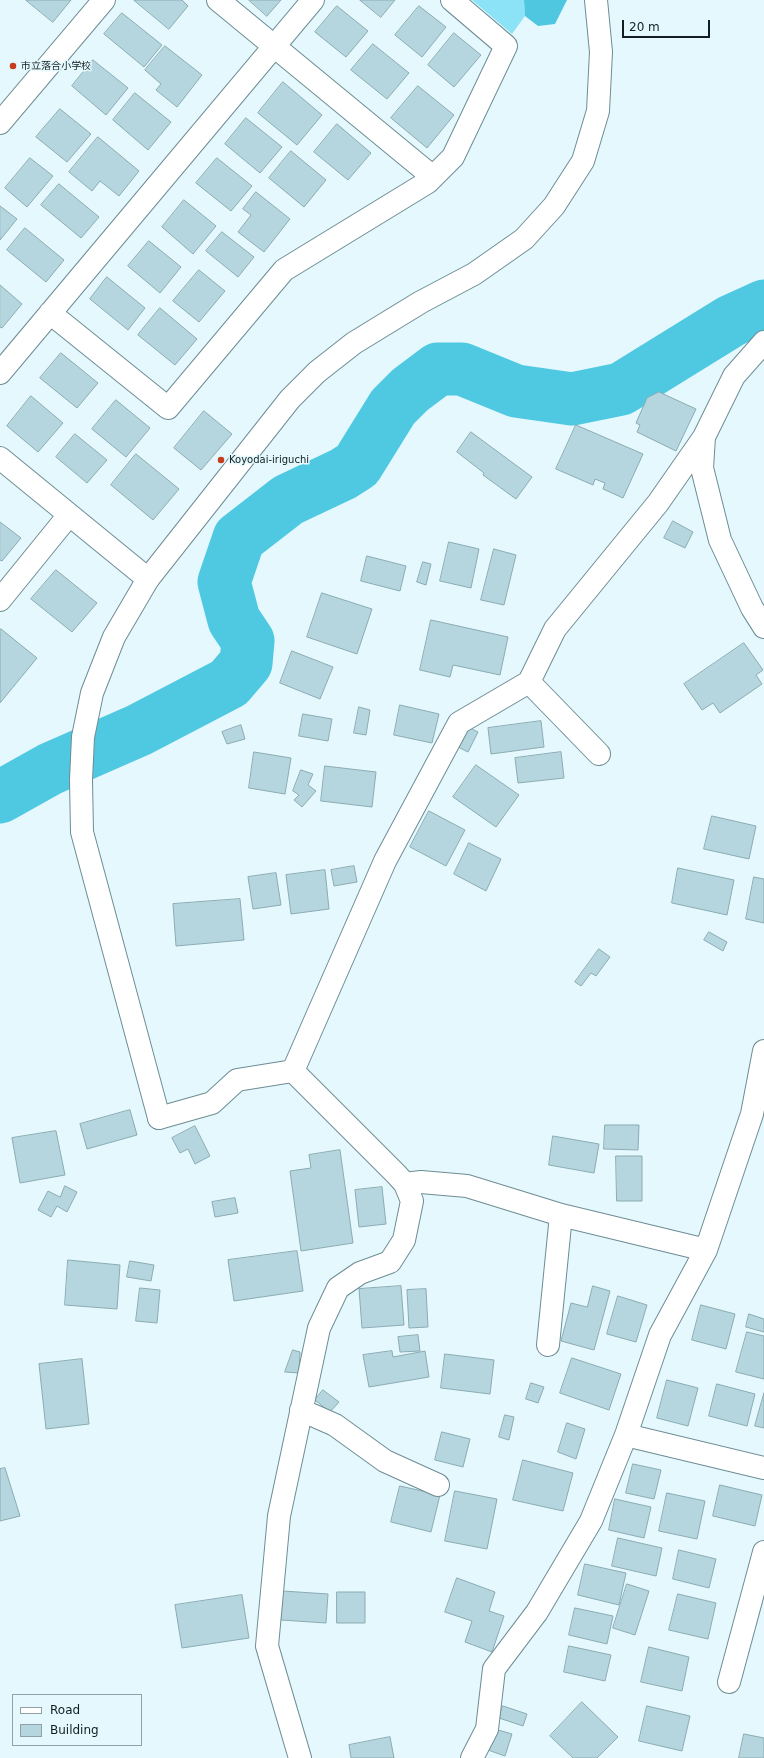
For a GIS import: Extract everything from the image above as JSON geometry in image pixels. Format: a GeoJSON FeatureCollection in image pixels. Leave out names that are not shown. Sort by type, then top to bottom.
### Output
{"type":"FeatureCollection","features":[{"type":"Feature","properties":{"kind":"street"},"geometry":{"type":"LineString","coordinates":[[0,123],[104,0]]}},
{"type":"Feature","properties":{"kind":"street"},"geometry":{"type":"LineString","coordinates":[[218,0],[433,177]]}},
{"type":"Feature","properties":{"kind":"street"},"geometry":{"type":"LineString","coordinates":[[0,372],[313,0]]}},
{"type":"Feature","properties":{"kind":"street"},"geometry":{"type":"LineString","coordinates":[[50,313],[168,408],[284,270],[428,182],[453,157],[506,46],[452,0]]}},
{"type":"Feature","properties":{"kind":"street"},"geometry":{"type":"LineString","coordinates":[[293,1071],[237,1080],[212,1103],[159,1118],[82,832],[81,780],[83,737],[92,693],[114,637],[148,579],[290,399],[317,372],[354,343],[421,302],[474,274],[524,240],[554,206],[583,161],[598,111],[601,52],[596,0]]}},
{"type":"Feature","properties":{"kind":"street"},"geometry":{"type":"LineString","coordinates":[[293,1071],[385,861],[459,722],[529,682],[555,629],[658,503],[704,437],[734,376],[764,342]]}},
{"type":"Feature","properties":{"kind":"street"},"geometry":{"type":"LineString","coordinates":[[704,437],[702,468],[720,540],[752,608],[764,627]]}},
{"type":"Feature","properties":{"kind":"street"},"geometry":{"type":"LineString","coordinates":[[0,458],[148,579]]}},
{"type":"Feature","properties":{"kind":"street"},"geometry":{"type":"LineString","coordinates":[[0,600],[69,515]]}},
{"type":"Feature","properties":{"kind":"street"},"geometry":{"type":"LineString","coordinates":[[529,682],[599,754]]}},
{"type":"Feature","properties":{"kind":"street"},"geometry":{"type":"LineString","coordinates":[[472,1758],[487,1729],[494,1669],[537,1612],[591,1521],[626,1435],[660,1335],[706,1250],[752,1114],[764,1051]]}},
{"type":"Feature","properties":{"kind":"street"},"geometry":{"type":"LineString","coordinates":[[293,1071],[405,1184],[412,1201],[404,1240],[390,1262],[360,1273],[338,1288],[319,1328],[279,1516],[267,1646],[300,1758]]}},
{"type":"Feature","properties":{"kind":"street"},"geometry":{"type":"LineString","coordinates":[[405,1184],[421,1182],[467,1186],[561,1215],[706,1250]]}},
{"type":"Feature","properties":{"kind":"street"},"geometry":{"type":"LineString","coordinates":[[548,1345],[561,1215]]}},
{"type":"Feature","properties":{"kind":"street"},"geometry":{"type":"LineString","coordinates":[[301,1410],[335,1425],[385,1461],[438,1485]]}},
{"type":"Feature","properties":{"kind":"street"},"geometry":{"type":"LineString","coordinates":[[626,1435],[764,1468]]}},
{"type":"Feature","properties":{"kind":"street"},"geometry":{"type":"LineString","coordinates":[[729,1682],[764,1552]]}},
{"type":"Feature","properties":{"kind":"shaded area"},"geometry":{"type":"Polygon","coordinates":[[[472,0],[524,0],[525,16],[512,34],[472,0]]]}},
{"type":"Feature","properties":{"kind":"shaded area"},"geometry":{"type":"Polygon","coordinates":[[[524,0],[567,0],[555,24],[538,26],[525,16],[524,0]]]}},
{"type":"Feature","properties":{"kind":"building"},"geometry":{"type":"Polygon","coordinates":[[[26,0],[71,0],[53,22],[26,0]]]}},
{"type":"Feature","properties":{"kind":"building"},"geometry":{"type":"Polygon","coordinates":[[[134,0],[182,0],[188,6],[169,29],[134,0]]]}},
{"type":"Feature","properties":{"kind":"building"},"geometry":{"type":"Polygon","coordinates":[[[249,0],[281,0],[267,16],[249,0]]]}},
{"type":"Feature","properties":{"kind":"building"},"geometry":{"type":"Polygon","coordinates":[[[360,0],[395,0],[381,17],[360,0]]]}},
{"type":"Feature","properties":{"kind":"building"},"geometry":{"type":"Polygon","coordinates":[[[337,6],[368,31],[346,57],[315,32],[337,6]]]}},
{"type":"Feature","properties":{"kind":"building"},"geometry":{"type":"Polygon","coordinates":[[[419,6],[446,27],[422,57],[395,35],[419,6]]]}},
{"type":"Feature","properties":{"kind":"building"},"geometry":{"type":"Polygon","coordinates":[[[122,13],[162,45],[144,67],[104,34],[122,13]]]}},
{"type":"Feature","properties":{"kind":"building"},"geometry":{"type":"Polygon","coordinates":[[[454,33],[481,55],[454,87],[428,65],[454,33]]]}},
{"type":"Feature","properties":{"kind":"building"},"geometry":{"type":"Polygon","coordinates":[[[373,44],[409,73],[387,99],[351,70],[373,44]]]}},
{"type":"Feature","properties":{"kind":"building"},"geometry":{"type":"Polygon","coordinates":[[[165,46],[202,75],[177,107],[156,90],[161,84],[145,70],[165,46]]]}},
{"type":"Feature","properties":{"kind":"building"},"geometry":{"type":"Polygon","coordinates":[[[93,60],[128,88],[106,115],[72,86],[93,60]]]}},
{"type":"Feature","properties":{"kind":"building"},"geometry":{"type":"Polygon","coordinates":[[[283,82],[322,115],[297,145],[258,113],[283,82]]]}},
{"type":"Feature","properties":{"kind":"building"},"geometry":{"type":"Polygon","coordinates":[[[418,86],[454,115],[427,148],[391,118],[418,86]]]}},
{"type":"Feature","properties":{"kind":"building"},"geometry":{"type":"Polygon","coordinates":[[[135,93],[171,122],[148,150],[113,120],[135,93]]]}},
{"type":"Feature","properties":{"kind":"building"},"geometry":{"type":"Polygon","coordinates":[[[60,109],[91,134],[67,162],[36,137],[60,109]]]}},
{"type":"Feature","properties":{"kind":"building"},"geometry":{"type":"Polygon","coordinates":[[[246,118],[282,147],[260,173],[225,144],[246,118]]]}},
{"type":"Feature","properties":{"kind":"building"},"geometry":{"type":"Polygon","coordinates":[[[337,124],[371,153],[348,180],[314,152],[337,124]]]}},
{"type":"Feature","properties":{"kind":"building"},"geometry":{"type":"Polygon","coordinates":[[[98,137],[139,171],[119,196],[100,181],[92,191],[69,172],[98,137]]]}},
{"type":"Feature","properties":{"kind":"building"},"geometry":{"type":"Polygon","coordinates":[[[291,151],[326,180],[304,207],[269,178],[291,151]]]}},
{"type":"Feature","properties":{"kind":"building"},"geometry":{"type":"Polygon","coordinates":[[[30,158],[53,176],[27,207],[5,188],[30,158]]]}},
{"type":"Feature","properties":{"kind":"building"},"geometry":{"type":"Polygon","coordinates":[[[217,158],[252,186],[231,211],[196,183],[217,158]]]}},
{"type":"Feature","properties":{"kind":"building"},"geometry":{"type":"Polygon","coordinates":[[[59,184],[99,217],[81,238],[41,205],[59,184]]]}},
{"type":"Feature","properties":{"kind":"building"},"geometry":{"type":"Polygon","coordinates":[[[256,192],[290,219],[264,252],[238,232],[251,215],[243,209],[256,192]]]}},
{"type":"Feature","properties":{"kind":"building"},"geometry":{"type":"Polygon","coordinates":[[[184,200],[216,226],[193,254],[162,227],[184,200]]]}},
{"type":"Feature","properties":{"kind":"building"},"geometry":{"type":"Polygon","coordinates":[[[0,206],[17,219],[0,240],[0,206]]]}},
{"type":"Feature","properties":{"kind":"building"},"geometry":{"type":"Polygon","coordinates":[[[25,228],[64,260],[46,282],[7,250],[25,228]]]}},
{"type":"Feature","properties":{"kind":"building"},"geometry":{"type":"Polygon","coordinates":[[[222,232],[254,257],[238,277],[206,251],[222,232]]]}},
{"type":"Feature","properties":{"kind":"building"},"geometry":{"type":"Polygon","coordinates":[[[149,241],[181,267],[160,293],[128,266],[149,241]]]}},
{"type":"Feature","properties":{"kind":"building"},"geometry":{"type":"Polygon","coordinates":[[[199,270],[225,291],[199,322],[173,301],[199,270]]]}},
{"type":"Feature","properties":{"kind":"building"},"geometry":{"type":"Polygon","coordinates":[[[107,277],[145,308],[128,330],[90,299],[107,277]]]}},
{"type":"Feature","properties":{"kind":"building"},"geometry":{"type":"Polygon","coordinates":[[[0,285],[22,304],[2,328],[0,327],[0,285]]]}},
{"type":"Feature","properties":{"kind":"building"},"geometry":{"type":"Polygon","coordinates":[[[160,308],[197,339],[175,365],[138,335],[160,308]]]}},
{"type":"Feature","properties":{"kind":"building"},"geometry":{"type":"Polygon","coordinates":[[[61,353],[98,383],[77,408],[40,378],[61,353]]]}},
{"type":"Feature","properties":{"kind":"building"},"geometry":{"type":"Polygon","coordinates":[[[659,392],[696,409],[676,451],[637,432],[640,425],[636,423],[647,398],[659,392]]]}},
{"type":"Feature","properties":{"kind":"building"},"geometry":{"type":"Polygon","coordinates":[[[31,396],[63,423],[38,452],[7,426],[31,396]]]}},
{"type":"Feature","properties":{"kind":"building"},"geometry":{"type":"Polygon","coordinates":[[[116,400],[150,428],[126,457],[92,429],[116,400]]]}},
{"type":"Feature","properties":{"kind":"building"},"geometry":{"type":"Polygon","coordinates":[[[204,411],[232,434],[201,470],[174,448],[204,411]]]}},
{"type":"Feature","properties":{"kind":"building"},"geometry":{"type":"Polygon","coordinates":[[[576,425],[643,454],[623,498],[603,489],[605,483],[595,479],[593,485],[556,469],[576,425]]]}},
{"type":"Feature","properties":{"kind":"building"},"geometry":{"type":"Polygon","coordinates":[[[471,432],[532,477],[516,499],[483,475],[484,473],[457,452],[471,432]]]}},
{"type":"Feature","properties":{"kind":"building"},"geometry":{"type":"Polygon","coordinates":[[[75,434],[107,460],[87,483],[56,457],[75,434]]]}},
{"type":"Feature","properties":{"kind":"building"},"geometry":{"type":"Polygon","coordinates":[[[136,454],[179,489],[153,520],[111,485],[136,454]]]}},
{"type":"Feature","properties":{"kind":"building"},"geometry":{"type":"Polygon","coordinates":[[[673,521],[693,532],[685,548],[664,538],[673,521]]]}},
{"type":"Feature","properties":{"kind":"building"},"geometry":{"type":"Polygon","coordinates":[[[0,522],[21,538],[2,561],[0,560],[0,522]]]}},
{"type":"Feature","properties":{"kind":"building"},"geometry":{"type":"Polygon","coordinates":[[[449,542],[479,549],[471,588],[440,581],[449,542]]]}},
{"type":"Feature","properties":{"kind":"building"},"geometry":{"type":"Polygon","coordinates":[[[494,549],[516,555],[504,605],[481,600],[494,549]]]}},
{"type":"Feature","properties":{"kind":"building"},"geometry":{"type":"Polygon","coordinates":[[[367,556],[406,566],[400,591],[361,581],[367,556]]]}},
{"type":"Feature","properties":{"kind":"building"},"geometry":{"type":"Polygon","coordinates":[[[423,562],[431,564],[426,585],[417,582],[423,562]]]}},
{"type":"Feature","properties":{"kind":"building"},"geometry":{"type":"Polygon","coordinates":[[[56,570],[97,603],[72,632],[31,599],[56,570]]]}},
{"type":"Feature","properties":{"kind":"building"},"geometry":{"type":"Polygon","coordinates":[[[322,593],[372,609],[357,654],[307,637],[322,593]]]}},
{"type":"Feature","properties":{"kind":"building"},"geometry":{"type":"Polygon","coordinates":[[[431,620],[508,637],[500,675],[453,665],[450,677],[420,670],[431,620]]]}},
{"type":"Feature","properties":{"kind":"building"},"geometry":{"type":"Polygon","coordinates":[[[1,629],[37,658],[0,703],[0,631],[1,629]]]}},
{"type":"Feature","properties":{"kind":"building"},"geometry":{"type":"Polygon","coordinates":[[[744,643],[763,670],[756,675],[762,684],[720,713],[713,703],[702,710],[684,684],[744,643]]]}},
{"type":"Feature","properties":{"kind":"building"},"geometry":{"type":"Polygon","coordinates":[[[292,651],[333,667],[320,699],[280,683],[292,651]]]}},
{"type":"Feature","properties":{"kind":"building"},"geometry":{"type":"Polygon","coordinates":[[[400,705],[439,714],[432,743],[394,735],[400,705]]]}},
{"type":"Feature","properties":{"kind":"building"},"geometry":{"type":"Polygon","coordinates":[[[359,707],[370,710],[366,735],[354,733],[359,707]]]}},
{"type":"Feature","properties":{"kind":"building"},"geometry":{"type":"Polygon","coordinates":[[[303,714],[332,719],[328,741],[299,736],[303,714]]]}},
{"type":"Feature","properties":{"kind":"building"},"geometry":{"type":"Polygon","coordinates":[[[541,721],[544,747],[491,754],[488,728],[541,721]]]}},
{"type":"Feature","properties":{"kind":"building"},"geometry":{"type":"Polygon","coordinates":[[[241,725],[245,739],[227,744],[222,732],[241,725]]]}},
{"type":"Feature","properties":{"kind":"building"},"geometry":{"type":"Polygon","coordinates":[[[468,727],[478,732],[468,752],[458,747],[468,727]]]}},
{"type":"Feature","properties":{"kind":"building"},"geometry":{"type":"Polygon","coordinates":[[[254,752],[291,758],[285,794],[249,788],[254,752]]]}},
{"type":"Feature","properties":{"kind":"building"},"geometry":{"type":"Polygon","coordinates":[[[561,752],[564,778],[518,783],[515,758],[561,752]]]}},
{"type":"Feature","properties":{"kind":"building"},"geometry":{"type":"Polygon","coordinates":[[[476,765],[519,795],[496,827],[453,797],[476,765]]]}},
{"type":"Feature","properties":{"kind":"building"},"geometry":{"type":"Polygon","coordinates":[[[325,766],[376,772],[372,807],[321,801],[325,766]]]}},
{"type":"Feature","properties":{"kind":"building"},"geometry":{"type":"Polygon","coordinates":[[[301,770],[313,774],[308,785],[316,791],[302,807],[294,800],[299,795],[293,791],[301,770]]]}},
{"type":"Feature","properties":{"kind":"building"},"geometry":{"type":"Polygon","coordinates":[[[429,811],[465,830],[446,866],[410,847],[429,811]]]}},
{"type":"Feature","properties":{"kind":"building"},"geometry":{"type":"Polygon","coordinates":[[[712,816],[756,826],[749,859],[704,849],[712,816]]]}},
{"type":"Feature","properties":{"kind":"building"},"geometry":{"type":"Polygon","coordinates":[[[469,843],[501,859],[486,891],[454,874],[469,843]]]}},
{"type":"Feature","properties":{"kind":"building"},"geometry":{"type":"Polygon","coordinates":[[[354,866],[357,882],[334,886],[331,870],[354,866]]]}},
{"type":"Feature","properties":{"kind":"building"},"geometry":{"type":"Polygon","coordinates":[[[678,868],[734,880],[727,915],[672,903],[678,868]]]}},
{"type":"Feature","properties":{"kind":"building"},"geometry":{"type":"Polygon","coordinates":[[[325,870],[329,909],[291,914],[286,875],[325,870]]]}},
{"type":"Feature","properties":{"kind":"building"},"geometry":{"type":"Polygon","coordinates":[[[276,873],[281,905],[253,909],[248,877],[276,873]]]}},
{"type":"Feature","properties":{"kind":"building"},"geometry":{"type":"Polygon","coordinates":[[[754,877],[764,879],[764,923],[746,919],[754,877]]]}},
{"type":"Feature","properties":{"kind":"building"},"geometry":{"type":"Polygon","coordinates":[[[240,899],[244,940],[176,946],[173,904],[240,899]]]}},
{"type":"Feature","properties":{"kind":"building"},"geometry":{"type":"Polygon","coordinates":[[[709,932],[727,942],[723,951],[704,940],[709,932]]]}},
{"type":"Feature","properties":{"kind":"building"},"geometry":{"type":"Polygon","coordinates":[[[599,949],[610,957],[596,976],[591,973],[581,986],[575,982],[599,949]]]}},
{"type":"Feature","properties":{"kind":"building"},"geometry":{"type":"Polygon","coordinates":[[[130,1110],[137,1135],[87,1149],[80,1124],[130,1110]]]}},
{"type":"Feature","properties":{"kind":"building"},"geometry":{"type":"Polygon","coordinates":[[[605,1125],[639,1125],[638,1150],[604,1149],[605,1125]]]}},
{"type":"Feature","properties":{"kind":"building"},"geometry":{"type":"Polygon","coordinates":[[[195,1126],[210,1156],[195,1164],[188,1149],[180,1153],[172,1138],[195,1126]]]}},
{"type":"Feature","properties":{"kind":"building"},"geometry":{"type":"Polygon","coordinates":[[[56,1131],[65,1175],[20,1183],[12,1138],[56,1131]]]}},
{"type":"Feature","properties":{"kind":"building"},"geometry":{"type":"Polygon","coordinates":[[[553,1136],[599,1144],[594,1173],[549,1165],[553,1136]]]}},
{"type":"Feature","properties":{"kind":"building"},"geometry":{"type":"Polygon","coordinates":[[[340,1150],[353,1243],[301,1251],[290,1171],[311,1168],[309,1155],[340,1150]]]}},
{"type":"Feature","properties":{"kind":"building"},"geometry":{"type":"Polygon","coordinates":[[[616,1156],[642,1156],[642,1201],[617,1201],[616,1156]]]}},
{"type":"Feature","properties":{"kind":"building"},"geometry":{"type":"Polygon","coordinates":[[[65,1186],[77,1192],[67,1212],[57,1206],[51,1217],[38,1210],[48,1191],[60,1197],[65,1186]]]}},
{"type":"Feature","properties":{"kind":"building"},"geometry":{"type":"Polygon","coordinates":[[[382,1187],[386,1224],[359,1227],[355,1190],[382,1187]]]}},
{"type":"Feature","properties":{"kind":"building"},"geometry":{"type":"Polygon","coordinates":[[[235,1198],[238,1213],[215,1217],[212,1202],[235,1198]]]}},
{"type":"Feature","properties":{"kind":"building"},"geometry":{"type":"Polygon","coordinates":[[[297,1251],[303,1291],[234,1301],[228,1260],[297,1251]]]}},
{"type":"Feature","properties":{"kind":"building"},"geometry":{"type":"Polygon","coordinates":[[[68,1260],[120,1265],[117,1309],[65,1305],[68,1260]]]}},
{"type":"Feature","properties":{"kind":"building"},"geometry":{"type":"Polygon","coordinates":[[[130,1261],[154,1265],[151,1281],[127,1277],[130,1261]]]}},
{"type":"Feature","properties":{"kind":"building"},"geometry":{"type":"Polygon","coordinates":[[[401,1286],[404,1325],[362,1328],[359,1289],[401,1286]]]}},
{"type":"Feature","properties":{"kind":"building"},"geometry":{"type":"Polygon","coordinates":[[[593,1286],[610,1291],[594,1350],[561,1341],[571,1303],[587,1307],[593,1286]]]}},
{"type":"Feature","properties":{"kind":"building"},"geometry":{"type":"Polygon","coordinates":[[[140,1288],[160,1290],[157,1323],[136,1321],[140,1288]]]}},
{"type":"Feature","properties":{"kind":"building"},"geometry":{"type":"Polygon","coordinates":[[[426,1289],[428,1327],[409,1328],[407,1290],[426,1289]]]}},
{"type":"Feature","properties":{"kind":"building"},"geometry":{"type":"Polygon","coordinates":[[[618,1296],[647,1305],[636,1342],[607,1334],[618,1296]]]}},
{"type":"Feature","properties":{"kind":"building"},"geometry":{"type":"Polygon","coordinates":[[[701,1305],[735,1314],[726,1349],[692,1340],[701,1305]]]}},
{"type":"Feature","properties":{"kind":"building"},"geometry":{"type":"Polygon","coordinates":[[[749,1314],[764,1319],[764,1332],[746,1327],[749,1314]]]}},
{"type":"Feature","properties":{"kind":"building"},"geometry":{"type":"Polygon","coordinates":[[[747,1332],[764,1336],[764,1379],[736,1372],[747,1332]]]}},
{"type":"Feature","properties":{"kind":"building"},"geometry":{"type":"Polygon","coordinates":[[[418,1335],[420,1351],[400,1352],[398,1337],[418,1335]]]}},
{"type":"Feature","properties":{"kind":"building"},"geometry":{"type":"Polygon","coordinates":[[[293,1350],[300,1352],[299,1373],[285,1372],[293,1350]]]}},
{"type":"Feature","properties":{"kind":"building"},"geometry":{"type":"Polygon","coordinates":[[[392,1351],[393,1357],[425,1351],[429,1377],[369,1387],[363,1355],[392,1351]]]}},
{"type":"Feature","properties":{"kind":"building"},"geometry":{"type":"Polygon","coordinates":[[[445,1354],[494,1360],[490,1394],[441,1388],[445,1354]]]}},
{"type":"Feature","properties":{"kind":"building"},"geometry":{"type":"Polygon","coordinates":[[[572,1358],[621,1374],[609,1410],[560,1393],[572,1358]]]}},
{"type":"Feature","properties":{"kind":"building"},"geometry":{"type":"Polygon","coordinates":[[[82,1359],[89,1424],[46,1429],[39,1364],[82,1359]]]}},
{"type":"Feature","properties":{"kind":"building"},"geometry":{"type":"Polygon","coordinates":[[[667,1380],[698,1388],[688,1426],[657,1418],[667,1380]]]}},
{"type":"Feature","properties":{"kind":"building"},"geometry":{"type":"Polygon","coordinates":[[[531,1383],[544,1387],[538,1403],[526,1399],[531,1383]]]}},
{"type":"Feature","properties":{"kind":"building"},"geometry":{"type":"Polygon","coordinates":[[[717,1384],[755,1394],[747,1426],[709,1416],[717,1384]]]}},
{"type":"Feature","properties":{"kind":"building"},"geometry":{"type":"Polygon","coordinates":[[[323,1390],[339,1402],[330,1412],[315,1400],[323,1390]]]}},
{"type":"Feature","properties":{"kind":"building"},"geometry":{"type":"Polygon","coordinates":[[[764,1393],[764,1428],[755,1426],[764,1393]]]}},
{"type":"Feature","properties":{"kind":"building"},"geometry":{"type":"Polygon","coordinates":[[[505,1415],[514,1417],[509,1440],[499,1437],[505,1415]]]}},
{"type":"Feature","properties":{"kind":"building"},"geometry":{"type":"Polygon","coordinates":[[[567,1423],[585,1429],[576,1459],[558,1452],[567,1423]]]}},
{"type":"Feature","properties":{"kind":"building"},"geometry":{"type":"Polygon","coordinates":[[[442,1432],[470,1439],[463,1467],[435,1460],[442,1432]]]}},
{"type":"Feature","properties":{"kind":"building"},"geometry":{"type":"Polygon","coordinates":[[[523,1460],[573,1473],[563,1511],[513,1500],[523,1460]]]}},
{"type":"Feature","properties":{"kind":"building"},"geometry":{"type":"Polygon","coordinates":[[[633,1464],[661,1470],[654,1499],[626,1493],[633,1464]]]}},
{"type":"Feature","properties":{"kind":"building"},"geometry":{"type":"Polygon","coordinates":[[[5,1468],[20,1516],[0,1521],[0,1469],[5,1468]]]}},
{"type":"Feature","properties":{"kind":"building"},"geometry":{"type":"Polygon","coordinates":[[[720,1485],[762,1495],[755,1526],[713,1516],[720,1485]]]}},
{"type":"Feature","properties":{"kind":"building"},"geometry":{"type":"Polygon","coordinates":[[[400,1486],[440,1495],[431,1532],[391,1522],[400,1486]]]}},
{"type":"Feature","properties":{"kind":"building"},"geometry":{"type":"Polygon","coordinates":[[[455,1491],[497,1499],[487,1549],[445,1541],[455,1491]]]}},
{"type":"Feature","properties":{"kind":"building"},"geometry":{"type":"Polygon","coordinates":[[[667,1493],[705,1501],[697,1539],[659,1531],[667,1493]]]}},
{"type":"Feature","properties":{"kind":"building"},"geometry":{"type":"Polygon","coordinates":[[[615,1499],[651,1507],[644,1538],[609,1530],[615,1499]]]}},
{"type":"Feature","properties":{"kind":"building"},"geometry":{"type":"Polygon","coordinates":[[[618,1538],[662,1548],[656,1576],[612,1566],[618,1538]]]}},
{"type":"Feature","properties":{"kind":"building"},"geometry":{"type":"Polygon","coordinates":[[[679,1550],[716,1559],[709,1588],[673,1579],[679,1550]]]}},
{"type":"Feature","properties":{"kind":"building"},"geometry":{"type":"Polygon","coordinates":[[[585,1564],[626,1573],[619,1605],[578,1595],[585,1564]]]}},
{"type":"Feature","properties":{"kind":"building"},"geometry":{"type":"Polygon","coordinates":[[[457,1578],[495,1592],[489,1611],[504,1616],[492,1652],[465,1642],[472,1621],[445,1612],[457,1578]]]}},
{"type":"Feature","properties":{"kind":"building"},"geometry":{"type":"Polygon","coordinates":[[[627,1584],[649,1591],[635,1635],[613,1628],[627,1584]]]}},
{"type":"Feature","properties":{"kind":"building"},"geometry":{"type":"Polygon","coordinates":[[[283,1591],[328,1594],[326,1623],[281,1620],[283,1591]]]}},
{"type":"Feature","properties":{"kind":"building"},"geometry":{"type":"Polygon","coordinates":[[[337,1592],[365,1592],[365,1623],[337,1623],[337,1592]]]}},
{"type":"Feature","properties":{"kind":"building"},"geometry":{"type":"Polygon","coordinates":[[[678,1594],[716,1603],[708,1639],[669,1630],[678,1594]]]}},
{"type":"Feature","properties":{"kind":"building"},"geometry":{"type":"Polygon","coordinates":[[[242,1595],[249,1638],[182,1648],[175,1605],[242,1595]]]}},
{"type":"Feature","properties":{"kind":"building"},"geometry":{"type":"Polygon","coordinates":[[[575,1608],[613,1616],[607,1644],[569,1635],[575,1608]]]}},
{"type":"Feature","properties":{"kind":"building"},"geometry":{"type":"Polygon","coordinates":[[[569,1646],[611,1655],[605,1681],[564,1672],[569,1646]]]}},
{"type":"Feature","properties":{"kind":"building"},"geometry":{"type":"Polygon","coordinates":[[[649,1647],[689,1657],[682,1691],[641,1682],[649,1647]]]}},
{"type":"Feature","properties":{"kind":"building"},"geometry":{"type":"Polygon","coordinates":[[[582,1702],[618,1737],[597,1758],[573,1758],[550,1736],[582,1702]]]}},
{"type":"Feature","properties":{"kind":"building"},"geometry":{"type":"Polygon","coordinates":[[[503,1706],[527,1714],[523,1726],[499,1718],[503,1706]]]}},
{"type":"Feature","properties":{"kind":"building"},"geometry":{"type":"Polygon","coordinates":[[[647,1706],[690,1716],[682,1751],[639,1741],[647,1706]]]}},
{"type":"Feature","properties":{"kind":"building"},"geometry":{"type":"Polygon","coordinates":[[[491,1728],[512,1734],[505,1756],[485,1749],[491,1728]]]}},
{"type":"Feature","properties":{"kind":"building"},"geometry":{"type":"Polygon","coordinates":[[[744,1734],[764,1738],[764,1758],[739,1758],[744,1734]]]}},
{"type":"Feature","properties":{"kind":"building"},"geometry":{"type":"Polygon","coordinates":[[[390,1737],[394,1758],[351,1758],[349,1745],[390,1737]]]}},
{"type":"Feature","properties":{"kind":"waterway"},"geometry":{"type":"LineString","coordinates":[[0,797],[50,769],[139,730],[229,683],[246,663],[248,641],[234,620],[224,582],[239,538],[288,500],[343,474],[357,465],[393,407],[410,390],[438,369],[462,369],[516,391],[572,399],[621,389],[731,321],[764,306]]}},
{"type":"Feature","properties":{"kind":"place","name":"市立落合小学校"},"geometry":{"type":"Point","coordinates":[13,66]}},
{"type":"Feature","properties":{"kind":"place","name":"Koyodai-iriguchi"},"geometry":{"type":"Point","coordinates":[221,460]}}]}
